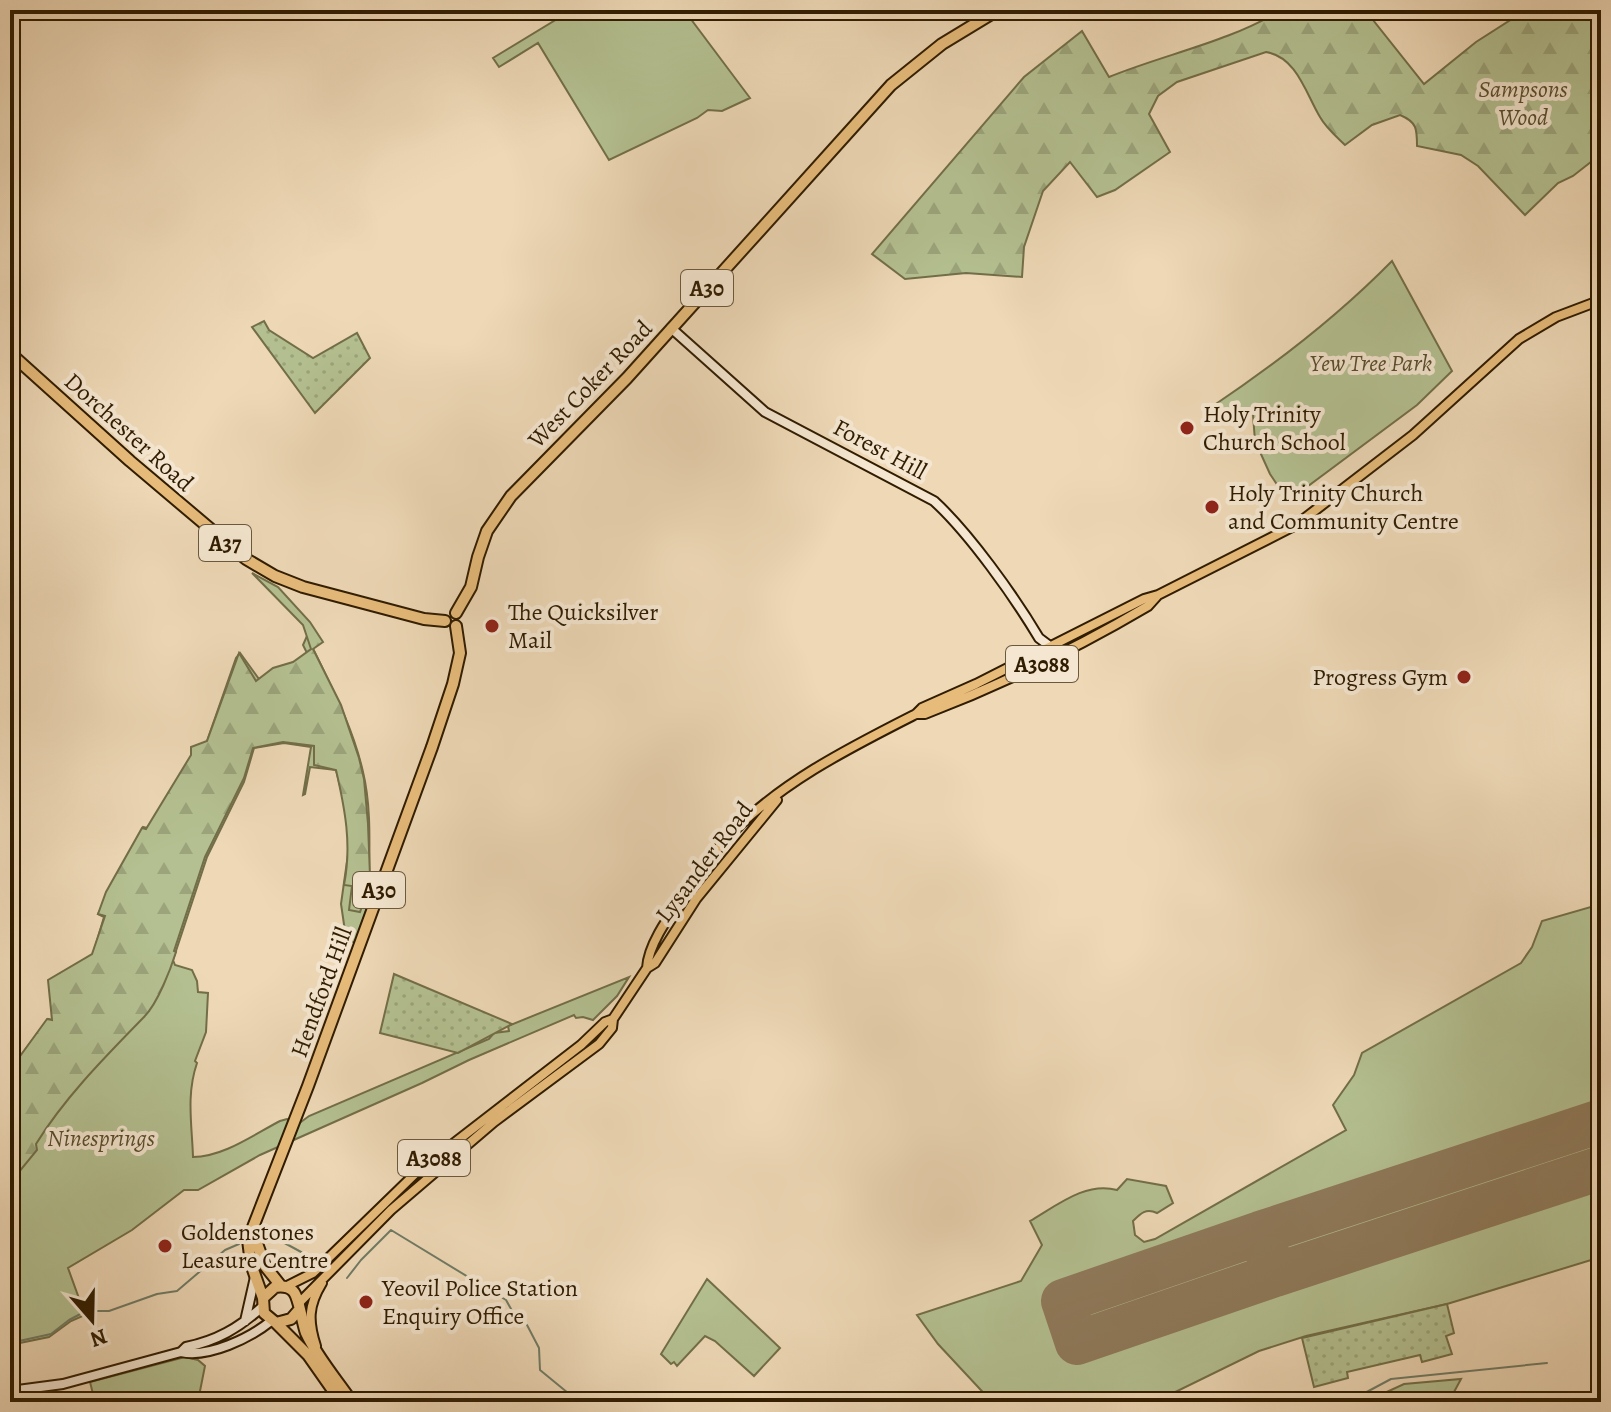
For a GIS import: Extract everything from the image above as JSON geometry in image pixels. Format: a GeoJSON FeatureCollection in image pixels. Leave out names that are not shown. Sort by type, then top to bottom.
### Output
{"type":"FeatureCollection","features":[{"type":"Feature","properties":{"kind":"highway","name":"West Coker Road"},"geometry":{"type":"LineString","coordinates":[[456,613],[471,587],[487,531],[502,506],[627,378],[903,73],[942,44],[998,10]]}},
{"type":"Feature","properties":{"kind":"highway","name":"Dorchester Road"},"geometry":{"type":"LineString","coordinates":[[10,353],[164,491],[246,559],[275,576],[303,587],[450,623]]}},
{"type":"Feature","properties":{"kind":"highway","name":"Hendford Hill"},"geometry":{"type":"LineString","coordinates":[[262,1302],[248,1243],[453,684],[460,653],[450,623],[460,620],[456,613]]}},
{"type":"Feature","properties":{"kind":"highway"},"geometry":{"type":"LineString","coordinates":[[253,1232],[265,1266],[283,1286],[293,1291],[308,1336],[352,1402]]}},
{"type":"Feature","properties":{"kind":"highway"},"geometry":{"type":"LineString","coordinates":[[283,1286],[270,1289],[262,1302],[266,1316],[308,1355],[341,1402]]}},
{"type":"Feature","properties":{"kind":"highway"},"geometry":{"type":"LineString","coordinates":[[274,1322],[287,1322],[298,1307]]}},
{"type":"Feature","properties":{"kind":"main road","name":"Lysander Road"},"geometry":{"type":"LineString","coordinates":[[647,968],[648,959],[669,915],[716,852],[762,805],[857,744],[922,708],[1296,525],[1413,435],[1519,339],[1556,317],[1601,300]]}},
{"type":"Feature","properties":{"kind":"main road","name":"Lysander Road"},"geometry":{"type":"LineString","coordinates":[[916,714],[925,714],[980,692],[1057,657],[1138,612],[1158,595]]}},
{"type":"Feature","properties":{"kind":"main road","name":"Lysander Road"},"geometry":{"type":"LineString","coordinates":[[324,1279],[402,1200],[494,1122],[599,1044],[612,1028],[613,1019],[647,968],[655,963],[724,861],[771,805],[795,783]]}},
{"type":"Feature","properties":{"kind":"main road","name":"Lysander Road"},"geometry":{"type":"LineString","coordinates":[[283,1286],[313,1273],[418,1171],[605,1022],[613,1019]]}},
{"type":"Feature","properties":{"kind":"main road","name":"A3088"},"geometry":{"type":"LineString","coordinates":[[298,1307],[324,1279]]}},
{"type":"Feature","properties":{"kind":"main road"},"geometry":{"type":"LineString","coordinates":[[318,1351],[309,1319],[311,1304],[324,1279]]}},
{"type":"Feature","properties":{"kind":"street","name":"Forest Hill"},"geometry":{"type":"LineString","coordinates":[[671,328],[765,412],[934,501],[947,512],[1046,649]]}},
{"type":"Feature","properties":{"kind":"street"},"geometry":{"type":"LineString","coordinates":[[245,1322],[255,1277]]}},
{"type":"Feature","properties":{"kind":"street"},"geometry":{"type":"LineString","coordinates":[[181,1352],[186,1347],[209,1341],[245,1322],[262,1302]]}},
{"type":"Feature","properties":{"kind":"street"},"geometry":{"type":"LineString","coordinates":[[10,1391],[63,1384],[181,1352],[204,1351],[232,1342],[274,1322]]}},
{"type":"Feature","properties":{"kind":"street"},"geometry":{"type":"LineString","coordinates":[[204,1351],[209,1341]]}},
{"type":"Feature","properties":{"kind":"green space"},"geometry":{"type":"Polygon","coordinates":[[[572,10],[684,10],[750,98],[722,111],[708,110],[609,160],[538,43],[499,67],[493,58],[572,10]]]}},
{"type":"Feature","properties":{"kind":"green space","name":"Sampsons Wood"},"geometry":{"type":"Polygon","coordinates":[[[1281,10],[1365,10],[1424,84],[1476,42],[1526,10],[1601,10],[1601,154],[1573,176],[1558,183],[1525,215],[1478,166],[1461,155],[1417,146],[1415,127],[1400,115],[1372,125],[1345,145],[1322,121],[1293,69],[1277,55],[1266,52],[1177,82],[1158,96],[1149,114],[1170,152],[1115,190],[1097,197],[1070,162],[1043,191],[1024,247],[1022,277],[966,273],[905,279],[872,254],[1024,77],[1082,31],[1109,77],[1240,31],[1281,10]]]}},
{"type":"Feature","properties":{"kind":"green space","name":"Yew Tree Park"},"geometry":{"type":"Polygon","coordinates":[[[1392,261],[1452,371],[1417,405],[1288,501],[1270,474],[1255,441],[1253,415],[1246,409],[1211,413],[1210,408],[1305,339],[1392,261]]]}},
{"type":"Feature","properties":{"kind":"green space"},"geometry":{"type":"Polygon","coordinates":[[[264,321],[269,330],[313,358],[357,333],[370,358],[315,413],[252,327],[264,321]]]}},
{"type":"Feature","properties":{"kind":"green space"},"geometry":{"type":"Polygon","coordinates":[[[252,573],[278,587],[310,622],[323,642],[313,649],[341,705],[364,779],[370,876],[360,912],[349,910],[352,886],[344,885],[346,827],[336,770],[314,765],[314,746],[283,742],[253,748],[244,778],[205,857],[174,959],[154,1003],[60,1110],[36,1144],[37,1150],[10,1183],[10,1070],[47,1019],[52,1020],[48,980],[92,954],[105,916],[98,914],[106,892],[142,828],[146,829],[191,755],[191,747],[207,741],[239,653],[256,681],[273,668],[293,662],[311,649],[303,625],[252,573]]]}},
{"type":"Feature","properties":{"kind":"green space","name":"Ninesprings"},"geometry":{"type":"Polygon","coordinates":[[[307,636],[346,719],[363,772],[369,815],[369,889],[372,893],[355,943],[346,938],[341,904],[350,840],[336,770],[310,767],[303,795],[311,747],[284,743],[254,748],[244,782],[207,857],[173,960],[175,965],[192,970],[198,992],[208,993],[206,1032],[195,1061],[192,1087],[193,1157],[227,1149],[280,1121],[301,1122],[489,1039],[494,1033],[509,1031],[508,1026],[629,977],[617,996],[593,1020],[574,1015],[260,1155],[198,1190],[184,1190],[132,1230],[68,1268],[85,1315],[49,1337],[10,1345],[10,1070],[48,1019],[52,1020],[93,954],[104,917],[98,914],[143,827],[147,828],[207,741],[236,658],[240,653],[259,679],[308,655],[303,645],[307,636]]]}},
{"type":"Feature","properties":{"kind":"green space"},"geometry":{"type":"Polygon","coordinates":[[[1601,904],[1601,1257],[1447,1304],[1306,1336],[1259,1351],[1155,1402],[992,1402],[938,1344],[917,1315],[1021,1281],[1042,1245],[1030,1221],[1072,1196],[1094,1189],[1117,1190],[1127,1179],[1166,1186],[1173,1203],[1157,1213],[1144,1212],[1133,1221],[1135,1235],[1144,1242],[1155,1239],[1346,1130],[1333,1105],[1354,1075],[1362,1053],[1521,963],[1532,947],[1542,921],[1601,904]]]}},
{"type":"Feature","properties":{"kind":"green space"},"geometry":{"type":"Polygon","coordinates":[[[394,974],[512,1024],[458,1053],[380,1033],[394,974]]]}},
{"type":"Feature","properties":{"kind":"green space"},"geometry":{"type":"Polygon","coordinates":[[[707,1279],[780,1348],[754,1376],[715,1341],[705,1336],[677,1366],[661,1354],[707,1279]]]}},
{"type":"Feature","properties":{"kind":"green space"},"geometry":{"type":"Polygon","coordinates":[[[1447,1304],[1454,1333],[1446,1336],[1452,1354],[1422,1362],[1420,1355],[1347,1372],[1348,1378],[1314,1387],[1302,1338],[1447,1304]]]}},
{"type":"Feature","properties":{"kind":"green space"},"geometry":{"type":"Polygon","coordinates":[[[185,1357],[198,1360],[205,1366],[200,1391],[202,1402],[95,1402],[90,1382],[185,1357]]]}},
{"type":"Feature","properties":{"kind":"green space"},"geometry":{"type":"Polygon","coordinates":[[[1461,1379],[1454,1392],[1464,1402],[1365,1402],[1404,1384],[1461,1379]]]}},
{"type":"Feature","properties":{"kind":"waterway"},"geometry":{"type":"LineString","coordinates":[[347,1278],[391,1230],[506,1300],[515,1316]]}},
{"type":"Feature","properties":{"kind":"waterway"},"geometry":{"type":"LineString","coordinates":[[279,1240],[314,1259]]}},
{"type":"Feature","properties":{"kind":"waterway"},"geometry":{"type":"LineString","coordinates":[[10,1343],[51,1334],[86,1311],[109,1311],[157,1294],[177,1291],[225,1250],[239,1244]]}},
{"type":"Feature","properties":{"kind":"waterway"},"geometry":{"type":"LineString","coordinates":[[527,1325],[539,1348],[540,1370],[579,1402]]}},
{"type":"Feature","properties":{"kind":"waterway"},"geometry":{"type":"LineString","coordinates":[[1348,1402],[1391,1379],[1547,1363]]}},
{"type":"Feature","properties":{"kind":"runway"},"geometry":{"type":"LineString","coordinates":[[1601,1121],[1260,1233],[1275,1275],[1601,1168]]}},
{"type":"Feature","properties":{"kind":"runway"},"geometry":{"type":"LineString","coordinates":[[1260,1233],[1275,1275],[1077,1343],[1063,1301],[1260,1233]]}},
{"type":"Feature","properties":{"kind":"place","name":"Holy Trinity Church School"},"geometry":{"type":"Point","coordinates":[1187,428]}},
{"type":"Feature","properties":{"kind":"place","name":"Holy Trinity Church and Community Centre"},"geometry":{"type":"Point","coordinates":[1212,507]}},
{"type":"Feature","properties":{"kind":"place","name":"The Quicksilver Mail"},"geometry":{"type":"Point","coordinates":[492,626]}},
{"type":"Feature","properties":{"kind":"place","name":"Progress Gym"},"geometry":{"type":"Point","coordinates":[1464,677]}},
{"type":"Feature","properties":{"kind":"place","name":"Goldenstones Leasure Centre"},"geometry":{"type":"Point","coordinates":[165,1246]}},
{"type":"Feature","properties":{"kind":"place","name":"Yeovil Police Station Enquiry Office"},"geometry":{"type":"Point","coordinates":[366,1302]}}]}
